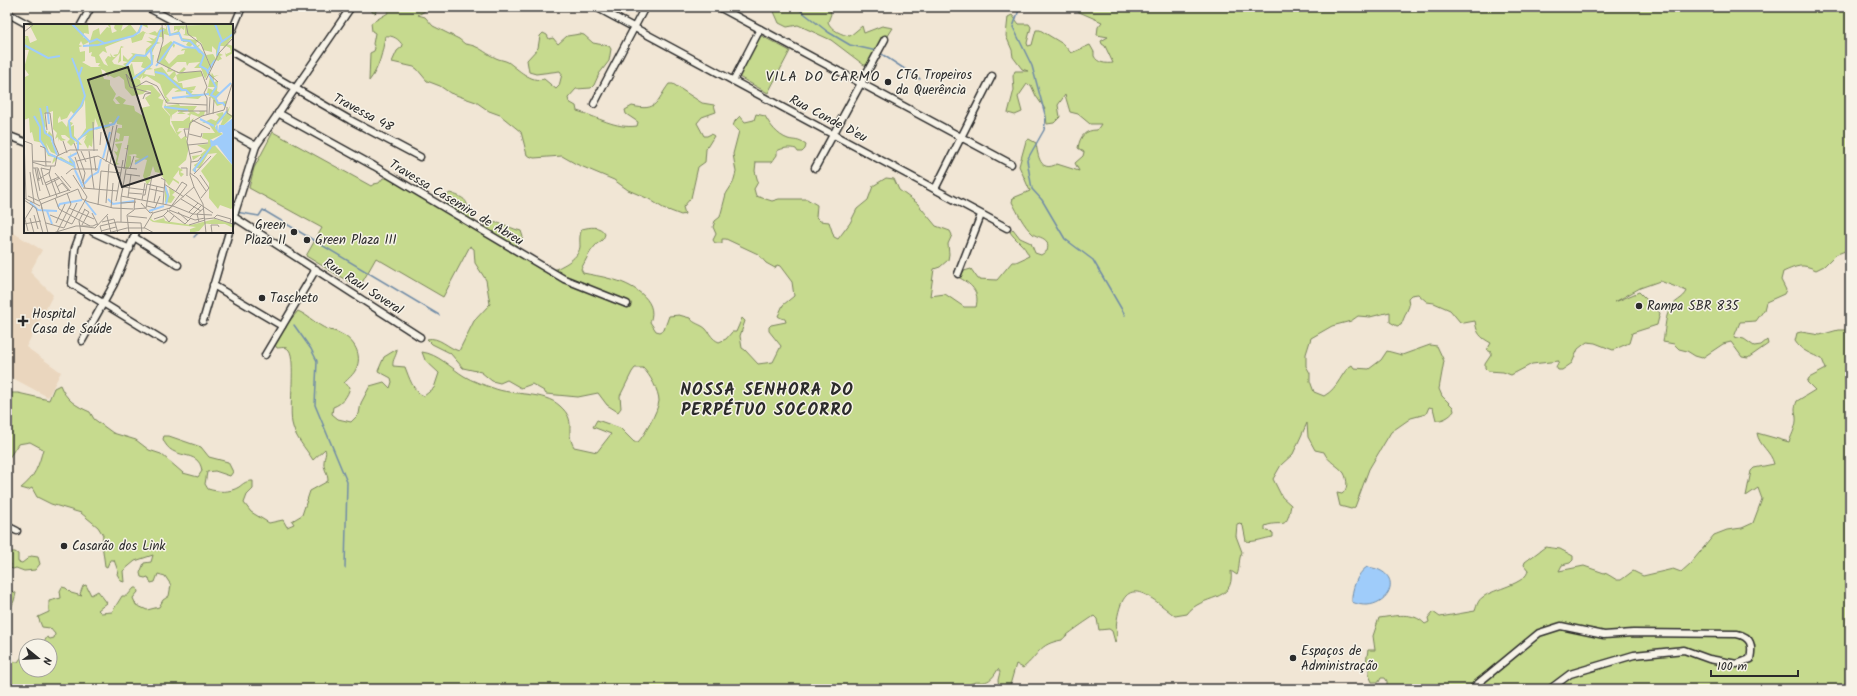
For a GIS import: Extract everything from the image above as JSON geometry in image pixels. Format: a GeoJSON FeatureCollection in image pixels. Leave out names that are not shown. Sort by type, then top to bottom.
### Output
{"type":"FeatureCollection","features":[{"type":"Feature","properties":{"kind":"street"},"geometry":{"type":"LineString","coordinates":[[82,24],[91,7]]}},
{"type":"Feature","properties":{"kind":"street"},"geometry":{"type":"LineString","coordinates":[[147,7],[179,24]]}},
{"type":"Feature","properties":{"kind":"street"},"geometry":{"type":"LineString","coordinates":[[233,29],[242,7]]}},
{"type":"Feature","properties":{"kind":"street"},"geometry":{"type":"LineString","coordinates":[[233,220],[256,146],[351,7]]}},
{"type":"Feature","properties":{"kind":"street","name":"Rua Conde D'eu"},"geometry":{"type":"LineString","coordinates":[[596,7],[1007,228]]}},
{"type":"Feature","properties":{"kind":"street"},"geometry":{"type":"LineString","coordinates":[[594,104],[645,7]]}},
{"type":"Feature","properties":{"kind":"street"},"geometry":{"type":"LineString","coordinates":[[719,7],[1012,164]]}},
{"type":"Feature","properties":{"kind":"street"},"geometry":{"type":"LineString","coordinates":[[7,14],[27,24]]}},
{"type":"Feature","properties":{"kind":"street"},"geometry":{"type":"LineString","coordinates":[[733,81],[760,29]]}},
{"type":"Feature","properties":{"kind":"street"},"geometry":{"type":"LineString","coordinates":[[815,168],[885,39]]}},
{"type":"Feature","properties":{"kind":"street","name":"Travessa 48"},"geometry":{"type":"LineString","coordinates":[[233,53],[350,120],[420,156]]}},
{"type":"Feature","properties":{"kind":"street"},"geometry":{"type":"LineString","coordinates":[[935,189],[992,76]]}},
{"type":"Feature","properties":{"kind":"street","name":"Travessa Casemiro de Abreu"},"geometry":{"type":"LineString","coordinates":[[278,113],[374,166],[564,279],[627,304]]}},
{"type":"Feature","properties":{"kind":"street"},"geometry":{"type":"LineString","coordinates":[[233,134],[256,146]]}},
{"type":"Feature","properties":{"kind":"street"},"geometry":{"type":"LineString","coordinates":[[7,135],[24,142]]}},
{"type":"Feature","properties":{"kind":"street"},"geometry":{"type":"LineString","coordinates":[[958,274],[981,214]]}},
{"type":"Feature","properties":{"kind":"street","name":"Rua Raul Soveral"},"geometry":{"type":"LineString","coordinates":[[233,220],[316,269],[420,337]]}},
{"type":"Feature","properties":{"kind":"street"},"geometry":{"type":"LineString","coordinates":[[81,233],[75,248],[72,284],[162,340]]}},
{"type":"Feature","properties":{"kind":"street"},"geometry":{"type":"LineString","coordinates":[[95,233],[130,249]]}},
{"type":"Feature","properties":{"kind":"street"},"geometry":{"type":"LineString","coordinates":[[203,321],[229,233]]}},
{"type":"Feature","properties":{"kind":"street"},"geometry":{"type":"LineString","coordinates":[[82,341],[104,304],[130,249],[135,234],[178,265]]}},
{"type":"Feature","properties":{"kind":"street"},"geometry":{"type":"LineString","coordinates":[[265,355],[316,269]]}},
{"type":"Feature","properties":{"kind":"street"},"geometry":{"type":"LineString","coordinates":[[213,286],[282,326]]}},
{"type":"Feature","properties":{"kind":"street"},"geometry":{"type":"LineString","coordinates":[[7,526],[17,531]]}},
{"type":"Feature","properties":{"kind":"street"},"geometry":{"type":"LineString","coordinates":[[1473,689],[1539,633],[1561,626],[1604,635],[1633,633],[1737,634],[1744,635],[1749,640],[1752,649],[1750,658],[1737,664],[1709,659],[1684,650],[1634,655],[1570,674],[1550,689]]}},
{"type":"Feature","properties":{"kind":"shaded area","name":"Hospital Casa de Saúde"},"geometry":{"type":"Polygon","coordinates":[[[7,229],[42,250],[30,272],[53,295],[26,347],[61,372],[48,397],[7,375],[7,229]]]}},
{"type":"Feature","properties":{"kind":"green space"},"geometry":{"type":"Polygon","coordinates":[[[372,7],[384,7],[377,9],[375,13],[372,12],[372,7]]]}},
{"type":"Feature","properties":{"kind":"green space"},"geometry":{"type":"Polygon","coordinates":[[[384,7],[423,7],[425,11],[418,15],[425,17],[433,26],[459,39],[465,44],[475,46],[491,56],[508,62],[520,72],[534,79],[544,79],[556,89],[559,86],[562,74],[560,71],[536,74],[529,72],[527,60],[538,48],[540,36],[543,33],[547,35],[549,39],[553,38],[558,44],[567,36],[580,34],[584,35],[593,43],[609,46],[611,49],[609,61],[599,74],[594,85],[591,88],[576,89],[568,98],[569,102],[576,106],[577,111],[614,124],[621,126],[637,126],[638,122],[626,114],[625,110],[632,106],[652,106],[669,84],[673,84],[702,103],[714,105],[716,112],[702,117],[697,123],[704,136],[711,134],[714,136],[706,149],[705,162],[698,167],[691,198],[683,207],[685,214],[681,215],[663,208],[649,199],[628,190],[614,180],[576,164],[562,156],[534,158],[527,155],[521,132],[500,115],[489,111],[476,102],[450,93],[440,86],[427,81],[414,67],[392,62],[397,51],[403,46],[398,39],[385,36],[380,60],[369,81],[370,53],[374,51],[375,48],[373,44],[375,33],[372,31],[371,23],[388,13],[387,9],[384,7]]]}},
{"type":"Feature","properties":{"kind":"green space"},"geometry":{"type":"Polygon","coordinates":[[[772,7],[829,7],[831,14],[828,22],[829,25],[837,32],[844,35],[850,36],[862,26],[864,33],[882,26],[893,28],[874,58],[867,65],[864,65],[831,40],[798,25],[787,27],[779,23],[772,7]]]}},
{"type":"Feature","properties":{"kind":"green space"},"geometry":{"type":"Polygon","coordinates":[[[1079,7],[1850,7],[1850,249],[1835,255],[1824,266],[1816,270],[1800,266],[1783,272],[1781,280],[1786,290],[1784,294],[1766,302],[1764,310],[1756,321],[1740,322],[1734,337],[1744,339],[1754,346],[1761,345],[1767,340],[1768,344],[1748,358],[1742,357],[1731,342],[1723,344],[1702,358],[1679,349],[1674,344],[1663,342],[1669,310],[1673,304],[1686,294],[1687,291],[1660,281],[1640,288],[1615,302],[1639,292],[1660,313],[1657,325],[1632,333],[1629,343],[1613,350],[1595,343],[1587,342],[1578,349],[1572,363],[1562,370],[1558,370],[1556,367],[1559,361],[1532,364],[1511,375],[1503,372],[1488,371],[1485,368],[1485,364],[1491,355],[1491,352],[1487,350],[1491,343],[1480,335],[1475,321],[1464,323],[1460,322],[1450,310],[1434,303],[1427,302],[1418,294],[1411,295],[1408,298],[1409,306],[1401,325],[1397,326],[1390,322],[1390,312],[1370,317],[1358,316],[1351,321],[1332,326],[1311,338],[1306,354],[1306,366],[1310,373],[1310,381],[1314,392],[1324,396],[1329,393],[1352,365],[1354,368],[1369,369],[1381,360],[1387,351],[1402,355],[1430,345],[1437,346],[1444,361],[1439,389],[1442,396],[1453,407],[1454,411],[1446,418],[1436,420],[1433,408],[1429,407],[1426,414],[1411,418],[1391,432],[1369,469],[1355,507],[1351,509],[1340,506],[1337,493],[1342,494],[1345,490],[1347,482],[1344,473],[1328,458],[1324,452],[1315,450],[1308,437],[1307,423],[1293,454],[1281,465],[1273,479],[1282,497],[1291,505],[1287,519],[1283,523],[1265,526],[1265,530],[1273,533],[1273,537],[1252,541],[1246,541],[1243,526],[1240,523],[1237,524],[1236,536],[1242,552],[1237,575],[1231,571],[1231,581],[1228,589],[1223,594],[1193,607],[1187,614],[1175,616],[1148,596],[1140,592],[1132,592],[1126,596],[1121,605],[1115,642],[1112,631],[1109,629],[1099,630],[1097,619],[1094,616],[1062,640],[1048,644],[1040,650],[1023,668],[1016,664],[1010,685],[1003,688],[999,687],[998,680],[1000,672],[998,669],[990,680],[986,682],[974,682],[967,687],[971,689],[7,689],[7,656],[15,662],[18,662],[18,678],[58,678],[58,638],[54,638],[55,634],[50,628],[42,627],[38,617],[49,612],[49,601],[61,598],[60,591],[62,587],[66,588],[71,593],[82,596],[80,594],[83,586],[86,585],[91,595],[98,591],[107,603],[98,610],[101,613],[112,612],[122,596],[127,596],[134,588],[137,588],[138,592],[133,598],[136,605],[147,610],[159,607],[163,600],[169,596],[171,585],[165,576],[158,574],[155,582],[151,583],[148,577],[141,577],[140,573],[144,563],[151,562],[153,555],[135,561],[123,571],[124,582],[121,581],[117,574],[118,571],[114,560],[110,560],[107,567],[105,566],[102,544],[103,535],[98,527],[81,513],[51,504],[37,497],[32,488],[28,490],[21,488],[30,480],[36,470],[43,449],[30,442],[18,444],[7,461],[7,393],[18,393],[49,400],[54,388],[60,385],[68,399],[90,412],[94,419],[113,433],[136,440],[149,450],[161,454],[183,473],[198,477],[202,471],[200,464],[196,459],[172,451],[163,439],[164,436],[169,436],[201,447],[209,457],[228,462],[233,472],[230,476],[215,471],[207,472],[205,484],[208,489],[227,491],[235,489],[244,483],[253,481],[253,489],[247,495],[244,503],[251,512],[269,523],[283,520],[287,527],[294,524],[292,521],[302,515],[310,491],[328,481],[324,464],[325,449],[313,460],[293,428],[291,416],[291,355],[288,349],[277,348],[275,345],[281,331],[298,311],[323,327],[338,332],[346,337],[356,348],[358,353],[358,364],[356,369],[344,383],[350,387],[349,390],[342,402],[333,407],[332,414],[338,419],[351,422],[359,414],[361,403],[370,386],[384,382],[390,388],[392,382],[391,378],[378,371],[384,357],[397,349],[393,366],[405,367],[414,388],[424,396],[434,388],[439,373],[425,360],[422,352],[439,358],[471,380],[501,390],[537,396],[553,401],[560,406],[568,417],[570,422],[571,441],[574,447],[597,452],[611,434],[593,427],[597,420],[620,428],[634,442],[638,442],[653,417],[658,405],[659,397],[654,383],[643,368],[635,368],[632,372],[620,396],[621,408],[618,412],[607,405],[598,393],[578,397],[546,394],[544,391],[532,384],[521,388],[507,380],[500,383],[492,381],[481,372],[463,368],[450,353],[432,344],[427,339],[436,339],[459,351],[474,321],[490,304],[486,280],[475,263],[474,249],[470,246],[443,297],[376,258],[359,288],[306,256],[322,228],[249,188],[254,168],[273,132],[371,186],[379,183],[383,178],[389,178],[445,206],[447,195],[450,193],[461,197],[466,202],[472,217],[480,228],[496,223],[521,231],[523,237],[516,246],[516,250],[549,272],[576,256],[579,252],[582,229],[591,227],[598,228],[605,234],[604,237],[596,244],[589,254],[581,269],[583,273],[618,281],[641,293],[651,306],[652,314],[650,322],[656,331],[660,332],[664,330],[669,316],[679,315],[690,318],[693,322],[704,327],[713,338],[719,342],[726,339],[732,332],[736,332],[742,318],[745,321],[740,336],[742,348],[758,364],[773,362],[781,346],[769,331],[769,327],[771,325],[786,322],[785,319],[778,316],[783,305],[794,296],[792,282],[780,266],[777,265],[775,268],[766,263],[758,254],[726,239],[722,239],[722,243],[715,243],[713,240],[716,234],[713,227],[715,221],[720,217],[726,194],[733,183],[736,172],[733,154],[739,131],[733,126],[735,121],[740,116],[745,122],[754,120],[756,114],[765,116],[780,135],[788,139],[797,140],[806,145],[802,152],[798,152],[794,148],[784,149],[777,151],[777,155],[772,162],[756,162],[755,171],[758,182],[754,189],[756,196],[772,201],[779,199],[807,199],[817,205],[816,217],[820,221],[829,222],[834,237],[838,239],[850,223],[857,209],[868,200],[873,186],[886,178],[894,179],[899,190],[917,203],[936,226],[950,231],[952,235],[948,244],[948,260],[940,267],[934,269],[930,296],[945,294],[964,307],[976,307],[977,297],[975,292],[967,282],[958,277],[964,271],[971,269],[978,279],[997,280],[1012,262],[1016,262],[1029,256],[1025,248],[1010,232],[1013,229],[1020,238],[1031,243],[1035,253],[1041,255],[1047,251],[1047,242],[1033,234],[1026,227],[1012,202],[1013,198],[1030,191],[1019,166],[1026,141],[1029,139],[1036,143],[1039,158],[1043,165],[1051,166],[1057,164],[1079,171],[1075,163],[1083,156],[1084,152],[1078,148],[1080,140],[1084,134],[1089,131],[1097,130],[1101,124],[1090,124],[1078,114],[1070,112],[1065,95],[1058,105],[1060,117],[1054,123],[1047,124],[1045,109],[1036,96],[1031,85],[1027,84],[1018,97],[1022,112],[1015,115],[1008,113],[1014,90],[1013,76],[1015,71],[1028,71],[1022,69],[1013,57],[1012,50],[1006,36],[1008,17],[1012,15],[1019,24],[1029,24],[1031,27],[1027,43],[1028,46],[1032,45],[1036,30],[1040,30],[1063,44],[1071,53],[1090,45],[1094,52],[1095,58],[1099,62],[1113,63],[1101,41],[1108,37],[1097,35],[1098,27],[1102,22],[1077,11],[1079,7]]]}},
{"type":"Feature","properties":{"kind":"green space"},"geometry":{"type":"Polygon","coordinates":[[[760,35],[790,51],[768,93],[739,77],[760,35]]]}},
{"type":"Feature","properties":{"kind":"green space"},"geometry":{"type":"Polygon","coordinates":[[[1838,330],[1850,330],[1850,682],[1846,689],[1387,689],[1387,681],[1385,678],[1381,678],[1379,682],[1372,682],[1369,675],[1369,664],[1366,662],[1368,650],[1375,650],[1373,636],[1379,618],[1404,615],[1415,617],[1425,624],[1429,622],[1428,618],[1433,612],[1440,617],[1475,611],[1481,598],[1522,579],[1528,570],[1524,565],[1525,562],[1545,547],[1560,549],[1573,556],[1573,560],[1570,563],[1562,565],[1559,571],[1584,566],[1607,574],[1617,580],[1621,580],[1633,571],[1643,576],[1673,569],[1681,572],[1690,564],[1714,535],[1727,530],[1742,528],[1753,523],[1762,499],[1758,488],[1746,496],[1751,471],[1754,468],[1774,464],[1760,442],[1757,433],[1789,442],[1796,423],[1795,406],[1797,401],[1815,390],[1807,382],[1809,378],[1826,369],[1822,359],[1807,352],[1797,344],[1795,341],[1797,333],[1801,332],[1820,335],[1838,330]]]}},
{"type":"Feature","properties":{"kind":"green space"},"geometry":{"type":"Polygon","coordinates":[[[8,552],[15,552],[18,554],[18,562],[22,563],[31,556],[38,557],[40,564],[35,570],[24,571],[16,568],[10,568],[11,564],[9,562],[7,564],[8,552]]]}},
{"type":"Feature","properties":{"kind":"green space"},"geometry":{"type":"Polygon","coordinates":[[[7,589],[16,593],[9,611],[10,614],[7,622],[7,589]]]}},
{"type":"Feature","properties":{"kind":"water"},"geometry":{"type":"Polygon","coordinates":[[[1367,567],[1380,571],[1388,577],[1390,584],[1388,592],[1383,599],[1374,604],[1364,605],[1352,602],[1352,598],[1360,573],[1367,567]]]}},
{"type":"Feature","properties":{"kind":"waterway"},"geometry":{"type":"LineString","coordinates":[[796,7],[828,32],[850,45],[877,51]]}},
{"type":"Feature","properties":{"kind":"waterway"},"geometry":{"type":"LineString","coordinates":[[1020,7],[1013,27],[1032,66],[1046,118],[1044,130],[1027,160],[1032,189],[1042,200],[1065,239],[1093,260],[1125,315]]}},
{"type":"Feature","properties":{"kind":"waterway"},"geometry":{"type":"LineString","coordinates":[[880,53],[920,79]]}},
{"type":"Feature","properties":{"kind":"waterway"},"geometry":{"type":"LineString","coordinates":[[236,212],[259,216],[263,210],[439,315]]}},
{"type":"Feature","properties":{"kind":"waterway"},"geometry":{"type":"LineString","coordinates":[[194,237],[198,233]]}},
{"type":"Feature","properties":{"kind":"waterway"},"geometry":{"type":"LineString","coordinates":[[294,325],[311,349],[317,361],[315,405],[347,482],[345,568]]}},
{"type":"Feature","properties":{"kind":"railway"},"geometry":{"type":"LineString","coordinates":[[1848,689],[1850,684]]}},
{"type":"Feature","properties":{"kind":"place","name":"CTG Tropeiros da Querência"},"geometry":{"type":"Point","coordinates":[888,82]}},
{"type":"Feature","properties":{"kind":"place","name":"Green Plaza II"},"geometry":{"type":"Point","coordinates":[294,232]}},
{"type":"Feature","properties":{"kind":"place","name":"Green Plaza III"},"geometry":{"type":"Point","coordinates":[307,240]}},
{"type":"Feature","properties":{"kind":"place","name":"Tascheto"},"geometry":{"type":"Point","coordinates":[262,298]}},
{"type":"Feature","properties":{"kind":"place","name":"Rampa SBR 835"},"geometry":{"type":"Point","coordinates":[1639,306]}},
{"type":"Feature","properties":{"kind":"place","name":"Hospital Casa de Saúde"},"geometry":{"type":"Point","coordinates":[23,321]}},
{"type":"Feature","properties":{"kind":"place","name":"Casarão dos Link"},"geometry":{"type":"Point","coordinates":[64,546]}},
{"type":"Feature","properties":{"kind":"place","name":"Espaços de Administração"},"geometry":{"type":"Point","coordinates":[1293,658]}},
{"type":"Feature","properties":{"kind":"district","name":"VILA DO CARMO"},"geometry":{"type":"Point","coordinates":[823,77]}},
{"type":"Feature","properties":{"kind":"district","name":"NOSSA SENHORA DO PERPÉTUO SOCORRO"},"geometry":{"type":"Point","coordinates":[767,400]}}]}
